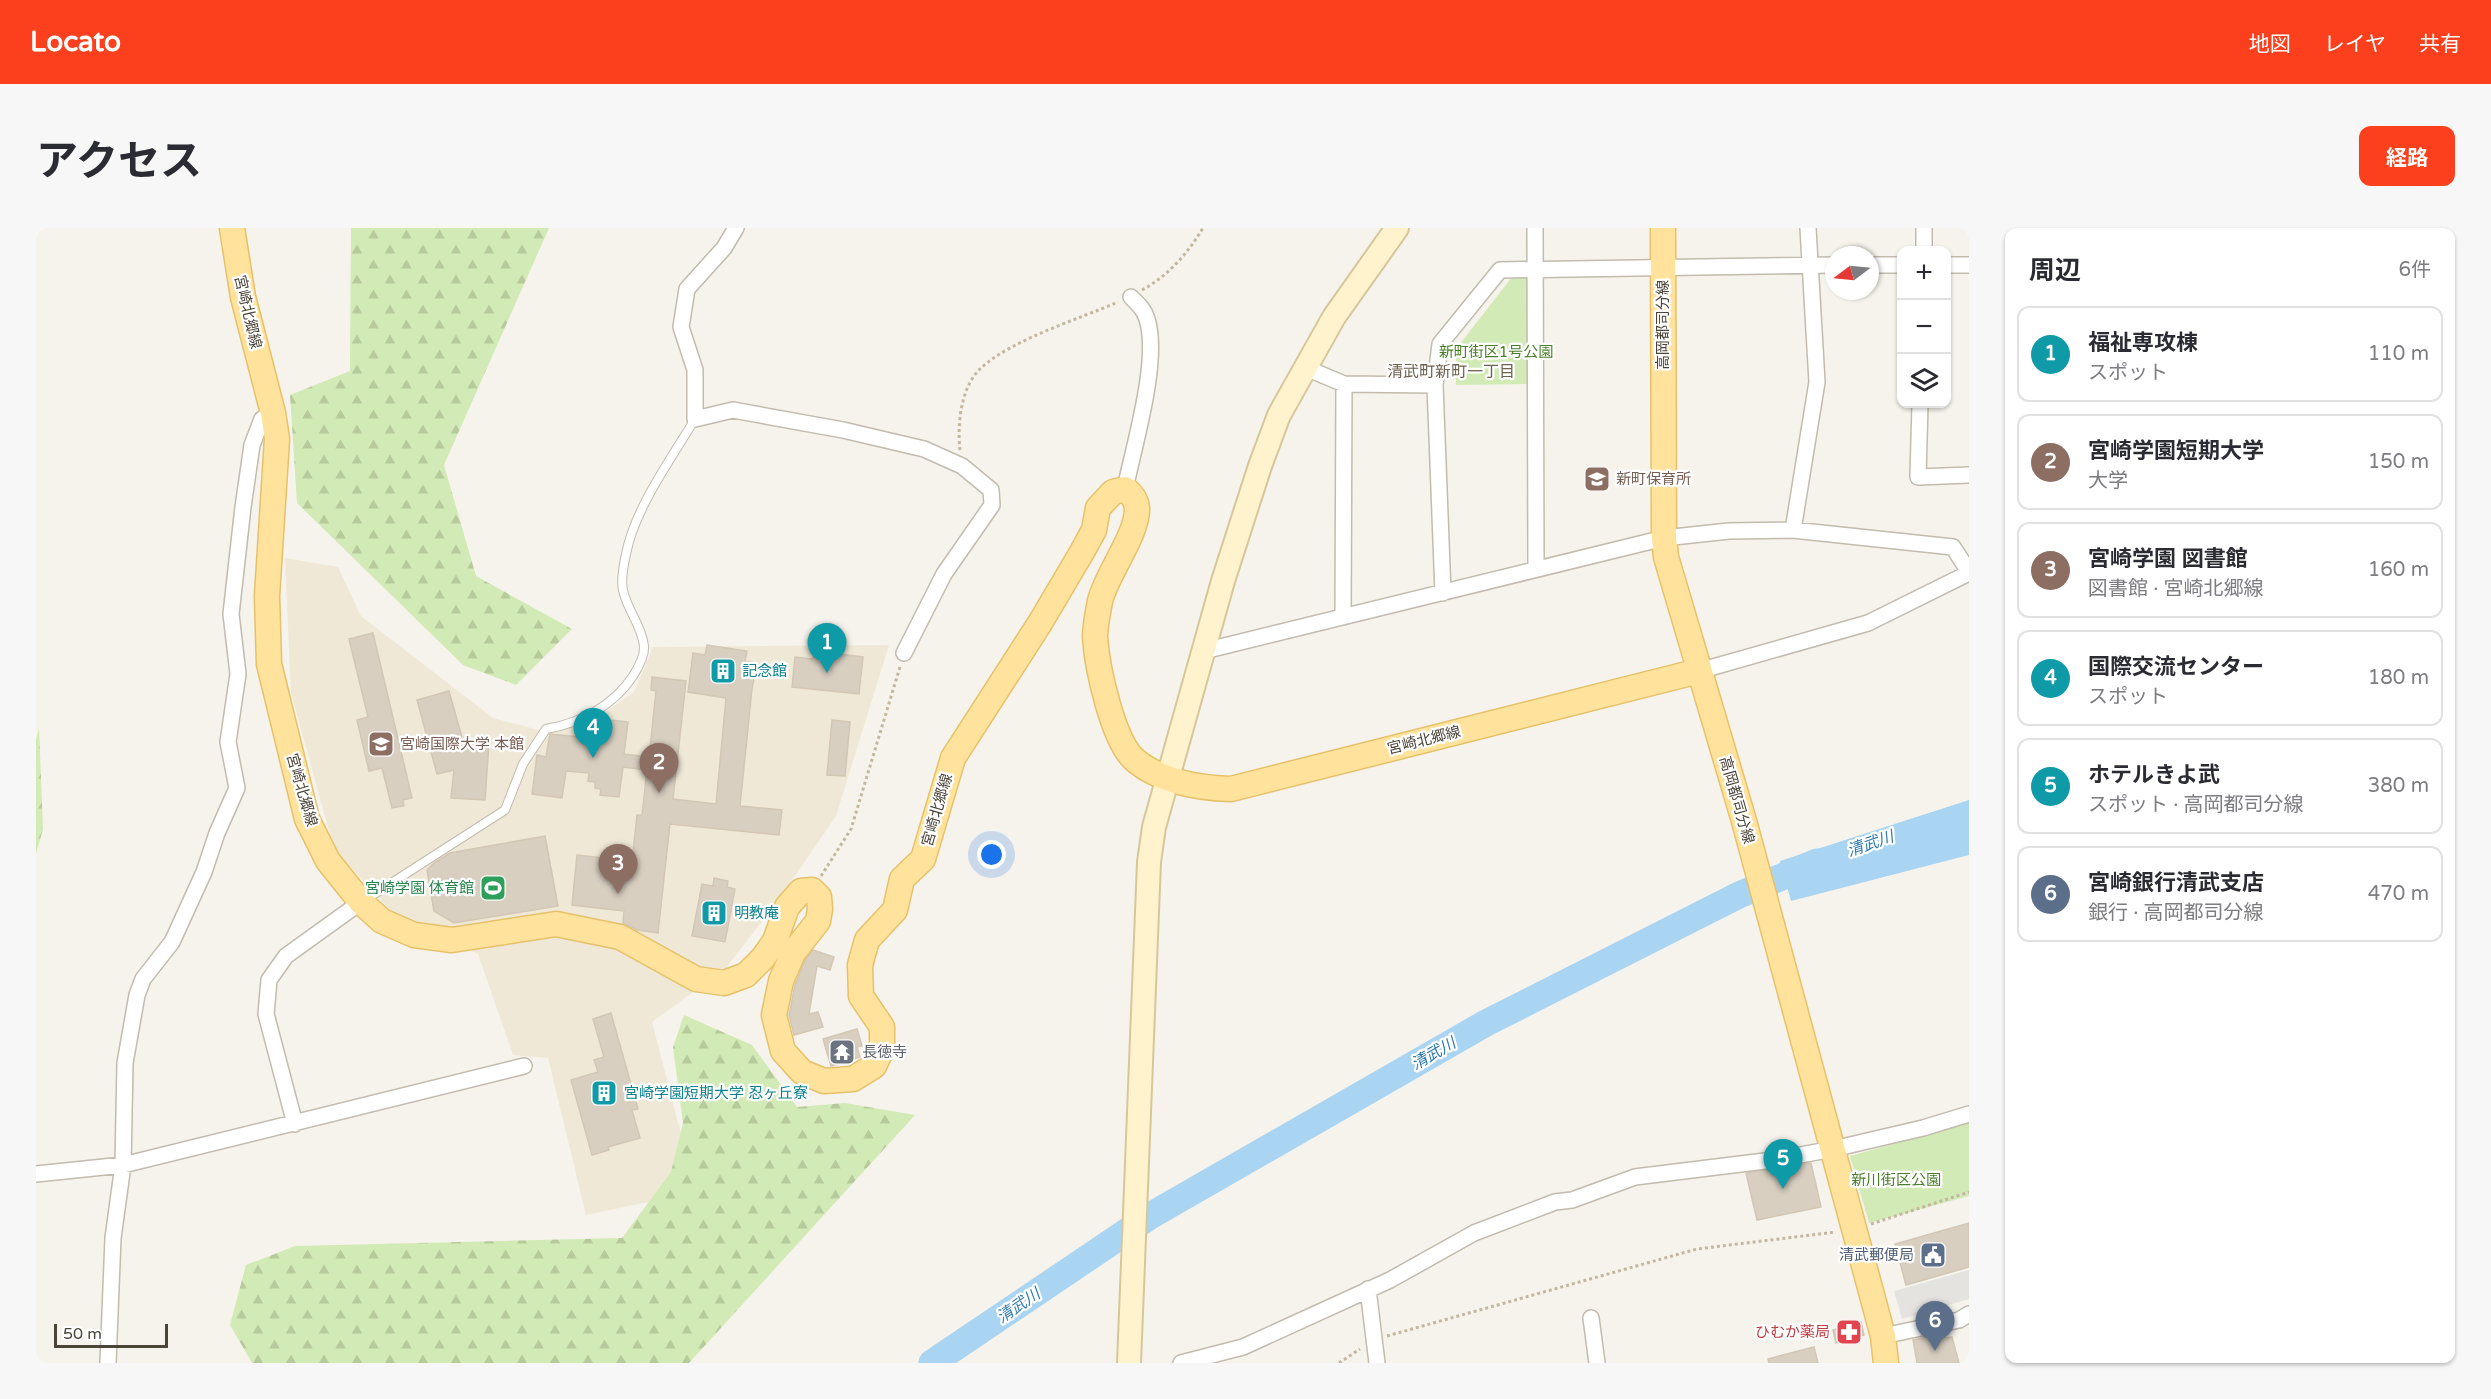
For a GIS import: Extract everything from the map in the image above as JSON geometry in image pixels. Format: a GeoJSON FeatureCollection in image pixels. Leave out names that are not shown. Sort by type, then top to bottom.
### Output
{"type":"FeatureCollection","features":[{"type":"Feature","properties":{"kind":"main road","name":"宮崎北郷線"},"geometry":{"type":"LineString","coordinates":[[232,228],[243,297],[273,413],[277,439],[267,596],[269,664],[307,819],[328,861],[361,903],[382,921],[414,934],[452,940],[556,924],[620,937],[696,979],[724,983],[746,975],[763,958],[775,941],[787,907],[801,891],[812,890],[819,897],[818,921],[793,953],[781,981],[774,1015],[783,1051],[802,1072],[824,1081],[853,1079],[874,1066],[882,1049],[882,1027],[861,996],[860,965],[867,940],[895,910],[902,879],[923,859],[952,758],[1040,623],[1094,530],[1098,508],[1113,492],[1125,489],[1132,494],[1137,508],[1131,532],[1110,573],[1100,601],[1095,635],[1099,664],[1118,735],[1135,761],[1168,778],[1205,788],[1232,789],[1699,671]]}},
{"type":"Feature","properties":{"kind":"main road","name":"高岡都司分線"},"geometry":{"type":"LineString","coordinates":[[1663,228],[1664,538],[1666,557],[1744,821],[1883,1336],[1886,1363]]}},
{"type":"Feature","properties":{"kind":"street"},"geometry":{"type":"LineString","coordinates":[[736,228],[724,248],[687,289],[681,327],[695,370],[695,419],[733,410],[843,430],[924,449],[962,466],[992,490],[992,505],[944,574],[904,652]]}},
{"type":"Feature","properties":{"kind":"street"},"geometry":{"type":"LineString","coordinates":[[1129,1354],[1149,862],[1154,827],[1223,581],[1279,415],[1334,317],[1397,228]]}},
{"type":"Feature","properties":{"kind":"street"},"geometry":{"type":"LineString","coordinates":[[1535,228],[1536,568]]}},
{"type":"Feature","properties":{"kind":"street"},"geometry":{"type":"LineString","coordinates":[[1793,530],[1817,382],[1809,266],[1809,228]]}},
{"type":"Feature","properties":{"kind":"street"},"geometry":{"type":"LineString","coordinates":[[1924,228],[1924,246]]}},
{"type":"Feature","properties":{"kind":"street"},"geometry":{"type":"LineString","coordinates":[[1443,593],[1435,385],[1440,344],[1500,270],[1825,265]]}},
{"type":"Feature","properties":{"kind":"street"},"geometry":{"type":"LineString","coordinates":[[1879,265],[1897,265]]}},
{"type":"Feature","properties":{"kind":"street"},"geometry":{"type":"LineString","coordinates":[[1951,265],[1969,265]]}},
{"type":"Feature","properties":{"kind":"street"},"geometry":{"type":"LineString","coordinates":[[1125,489],[1152,358],[1148,320],[1143,309],[1131,297]]}},
{"type":"Feature","properties":{"kind":"street"},"geometry":{"type":"LineString","coordinates":[[1306,368],[1344,384],[1435,385]]}},
{"type":"Feature","properties":{"kind":"street"},"geometry":{"type":"LineString","coordinates":[[1343,617],[1344,384]]}},
{"type":"Feature","properties":{"kind":"street"},"geometry":{"type":"LineString","coordinates":[[1920,408],[1918,477],[1969,475]]}},
{"type":"Feature","properties":{"kind":"street"},"geometry":{"type":"LineString","coordinates":[[108,1363],[113,1238],[123,1165],[125,1063],[137,995],[143,979],[172,942],[204,872],[217,833],[237,788],[228,742],[238,674],[231,614],[252,445],[262,419],[273,413]]}},
{"type":"Feature","properties":{"kind":"street"},"geometry":{"type":"LineString","coordinates":[[1204,651],[1664,538],[1729,531],[1793,530],[1953,547],[1969,572],[1868,623],[1699,671]]}},
{"type":"Feature","properties":{"kind":"street"},"geometry":{"type":"LineString","coordinates":[[295,1124],[266,1014],[269,980],[286,956],[361,903]]}},
{"type":"Feature","properties":{"kind":"street"},"geometry":{"type":"LineString","coordinates":[[36,1174],[123,1165],[295,1124],[524,1065]]}},
{"type":"Feature","properties":{"kind":"street"},"geometry":{"type":"LineString","coordinates":[[1181,1363],[1243,1347],[1390,1280],[1474,1233],[1555,1202],[1572,1200],[1635,1177],[1773,1160],[1830,1140],[1923,1128],[1969,1114]]}},
{"type":"Feature","properties":{"kind":"street"},"geometry":{"type":"LineString","coordinates":[[1368,1289],[1377,1363]]}},
{"type":"Feature","properties":{"kind":"street"},"geometry":{"type":"LineString","coordinates":[[1883,1336],[1959,1320],[1969,1314]]}},
{"type":"Feature","properties":{"kind":"street"},"geometry":{"type":"LineString","coordinates":[[1591,1318],[1597,1363]]}},
{"type":"Feature","properties":{"kind":"lane"},"geometry":{"type":"LineString","coordinates":[[361,903],[505,810],[523,764],[546,729],[566,726],[603,708],[626,687],[639,666],[644,648],[640,631],[623,590],[626,554],[640,514],[695,419]]}},
{"type":"Feature","properties":{"kind":"path"},"geometry":{"type":"LineString","coordinates":[[962,466],[959,436],[962,408],[970,384],[980,369],[1005,350],[1131,297],[1157,282],[1192,247],[1203,228]]}},
{"type":"Feature","properties":{"kind":"path"},"geometry":{"type":"LineString","coordinates":[[812,890],[852,828],[904,652]]}},
{"type":"Feature","properties":{"kind":"path"},"geometry":{"type":"LineString","coordinates":[[1339,1363],[1374,1339],[1697,1249],[1854,1230],[1969,1192]]}},
{"type":"Feature","properties":{"kind":"shaded area"},"geometry":{"type":"Polygon","coordinates":[[[285,558],[338,567],[361,616],[493,718],[546,732],[596,719],[634,692],[653,647],[889,645],[836,816],[777,902],[726,968],[652,1022],[696,1192],[586,1215],[548,1058],[513,1055],[478,954],[391,911],[334,849],[291,693],[285,558]]]}},
{"type":"Feature","properties":{"kind":"shaded area"},"geometry":{"type":"Polygon","coordinates":[[[1969,1270],[1969,1299],[1902,1319],[1894,1291],[1969,1270]]]}},
{"type":"Feature","properties":{"kind":"green space"},"geometry":{"type":"Polygon","coordinates":[[[351,228],[549,228],[444,465],[476,576],[572,629],[516,685],[463,665],[297,503],[290,395],[350,371],[351,228]]]}},
{"type":"Feature","properties":{"kind":"green space","name":"新町街区1号公園"},"geometry":{"type":"Polygon","coordinates":[[[1531,276],[1530,384],[1456,385],[1456,349],[1512,277],[1531,276]]]}},
{"type":"Feature","properties":{"kind":"green space"},"geometry":{"type":"Polygon","coordinates":[[[39,728],[43,829],[36,854],[36,740],[39,728]]]}},
{"type":"Feature","properties":{"kind":"green space"},"geometry":{"type":"Polygon","coordinates":[[[684,1015],[752,1045],[797,1107],[845,1103],[915,1115],[689,1363],[252,1363],[230,1325],[246,1265],[295,1246],[622,1238],[671,1172],[683,1123],[673,1047],[684,1015]]]}},
{"type":"Feature","properties":{"kind":"green space","name":"新川街区公園"},"geometry":{"type":"Polygon","coordinates":[[[1969,1123],[1969,1196],[1869,1223],[1850,1156],[1969,1123]]]}},
{"type":"Feature","properties":{"kind":"water"},"geometry":{"type":"Polygon","coordinates":[[[1969,800],[1969,855],[1791,901],[1780,861],[1969,800]]]}},
{"type":"Feature","properties":{"kind":"building","name":"宮崎国際大学 本館"},"geometry":{"type":"Polygon","coordinates":[[[373,633],[412,798],[403,800],[404,806],[392,808],[382,768],[369,771],[357,720],[368,717],[349,639],[373,633]]]}},
{"type":"Feature","properties":{"kind":"building"},"geometry":{"type":"Polygon","coordinates":[[[707,645],[747,651],[745,661],[757,663],[752,689],[740,806],[782,810],[779,835],[670,824],[658,933],[637,930],[623,923],[624,911],[572,905],[577,855],[632,861],[637,815],[642,815],[647,770],[623,767],[619,797],[600,795],[601,789],[595,788],[595,782],[588,781],[589,773],[566,771],[562,798],[532,794],[537,755],[546,757],[550,734],[580,737],[581,731],[594,733],[595,727],[609,729],[610,720],[628,722],[624,754],[649,757],[656,691],[651,690],[652,677],[686,681],[673,799],[716,804],[726,698],[688,692],[693,653],[705,655],[707,645]]]}},
{"type":"Feature","properties":{"kind":"building"},"geometry":{"type":"Polygon","coordinates":[[[814,651],[863,657],[859,694],[792,687],[795,657],[813,659],[814,651]]]}},
{"type":"Feature","properties":{"kind":"building"},"geometry":{"type":"Polygon","coordinates":[[[449,691],[463,741],[489,743],[485,800],[451,798],[454,770],[437,774],[417,700],[449,691]]]}},
{"type":"Feature","properties":{"kind":"building"},"geometry":{"type":"Polygon","coordinates":[[[832,720],[850,722],[845,776],[827,775],[832,720]]]}},
{"type":"Feature","properties":{"kind":"building","name":"宮崎学園 体育館"},"geometry":{"type":"Polygon","coordinates":[[[545,836],[558,906],[454,923],[434,911],[427,870],[434,863],[450,853],[545,836]]]}},
{"type":"Feature","properties":{"kind":"building","name":"明教庵"},"geometry":{"type":"Polygon","coordinates":[[[714,878],[728,881],[727,887],[735,889],[725,942],[692,936],[702,884],[713,886],[714,878]]]}},
{"type":"Feature","properties":{"kind":"building"},"geometry":{"type":"Polygon","coordinates":[[[813,950],[834,957],[830,970],[817,966],[809,1014],[818,1012],[823,1027],[794,1035],[789,1015],[795,985],[805,960],[813,950]]]}},
{"type":"Feature","properties":{"kind":"building","name":"宮崎学園短期大学 忍ヶ丘寮"},"geometry":{"type":"Polygon","coordinates":[[[611,1013],[638,1109],[632,1110],[640,1138],[608,1147],[609,1150],[592,1155],[571,1080],[598,1072],[594,1060],[604,1057],[593,1019],[611,1013]]]}},
{"type":"Feature","properties":{"kind":"building","name":"長徳寺"},"geometry":{"type":"Polygon","coordinates":[[[857,1029],[862,1046],[857,1047],[860,1057],[831,1066],[823,1039],[857,1029]]]}},
{"type":"Feature","properties":{"kind":"building"},"geometry":{"type":"Polygon","coordinates":[[[1811,1163],[1821,1207],[1757,1220],[1746,1173],[1811,1163]]]}},
{"type":"Feature","properties":{"kind":"building","name":"清武郵便局"},"geometry":{"type":"Polygon","coordinates":[[[1969,1223],[1969,1267],[1906,1285],[1895,1244],[1969,1223]]]}},
{"type":"Feature","properties":{"kind":"building","name":"ひむか薬局"},"geometry":{"type":"Polygon","coordinates":[[[1861,1322],[1864,1335],[1836,1343],[1833,1330],[1861,1322]]]}},
{"type":"Feature","properties":{"kind":"building"},"geometry":{"type":"Polygon","coordinates":[[[1931,1336],[1932,1339],[1952,1337],[1959,1363],[1917,1363],[1913,1340],[1931,1336]]]}},
{"type":"Feature","properties":{"kind":"building"},"geometry":{"type":"Polygon","coordinates":[[[1814,1347],[1818,1363],[1769,1363],[1768,1359],[1814,1347]]]}},
{"type":"Feature","properties":{"kind":"waterway","name":"清武川"},"geometry":{"type":"LineString","coordinates":[[932,1363],[1150,1216],[1486,1023],[1739,895],[1817,862]]}},
{"type":"Feature","properties":{"kind":"place","name":"新町保育所"},"geometry":{"type":"Point","coordinates":[1597,479]}},
{"type":"Feature","properties":{"kind":"place","name":"記念館"},"geometry":{"type":"Point","coordinates":[723,671]}},
{"type":"Feature","properties":{"kind":"place","name":"福祉専攻棟"},"geometry":{"type":"Point","coordinates":[827,673]}},
{"type":"Feature","properties":{"kind":"place","name":"宮崎国際大学 本館"},"geometry":{"type":"Point","coordinates":[381,744]}},
{"type":"Feature","properties":{"kind":"place","name":"国際交流センター"},"geometry":{"type":"Point","coordinates":[593,758]}},
{"type":"Feature","properties":{"kind":"place","name":"宮崎学園短期大学"},"geometry":{"type":"Point","coordinates":[659,793]}},
{"type":"Feature","properties":{"kind":"place","name":"宮崎学園 体育館"},"geometry":{"type":"Point","coordinates":[493,888]}},
{"type":"Feature","properties":{"kind":"place","name":"宮崎学園 図書館"},"geometry":{"type":"Point","coordinates":[618,894]}},
{"type":"Feature","properties":{"kind":"place","name":"明教庵"},"geometry":{"type":"Point","coordinates":[714,913]}},
{"type":"Feature","properties":{"kind":"place","name":"長徳寺"},"geometry":{"type":"Point","coordinates":[842,1052]}},
{"type":"Feature","properties":{"kind":"place","name":"宮崎学園短期大学 忍ヶ丘寮"},"geometry":{"type":"Point","coordinates":[604,1093]}},
{"type":"Feature","properties":{"kind":"place","name":"ホテルきよ武"},"geometry":{"type":"Point","coordinates":[1783,1189]}},
{"type":"Feature","properties":{"kind":"place","name":"清武郵便局"},"geometry":{"type":"Point","coordinates":[1933,1255]}},
{"type":"Feature","properties":{"kind":"place","name":"ひむか薬局"},"geometry":{"type":"Point","coordinates":[1849,1332]}},
{"type":"Feature","properties":{"kind":"place","name":"宮崎銀行清武支店"},"geometry":{"type":"Point","coordinates":[1935,1351]}},
{"type":"Feature","properties":{"kind":"district","name":"清武町新町一丁目"},"geometry":{"type":"Point","coordinates":[1451,371]}}]}
